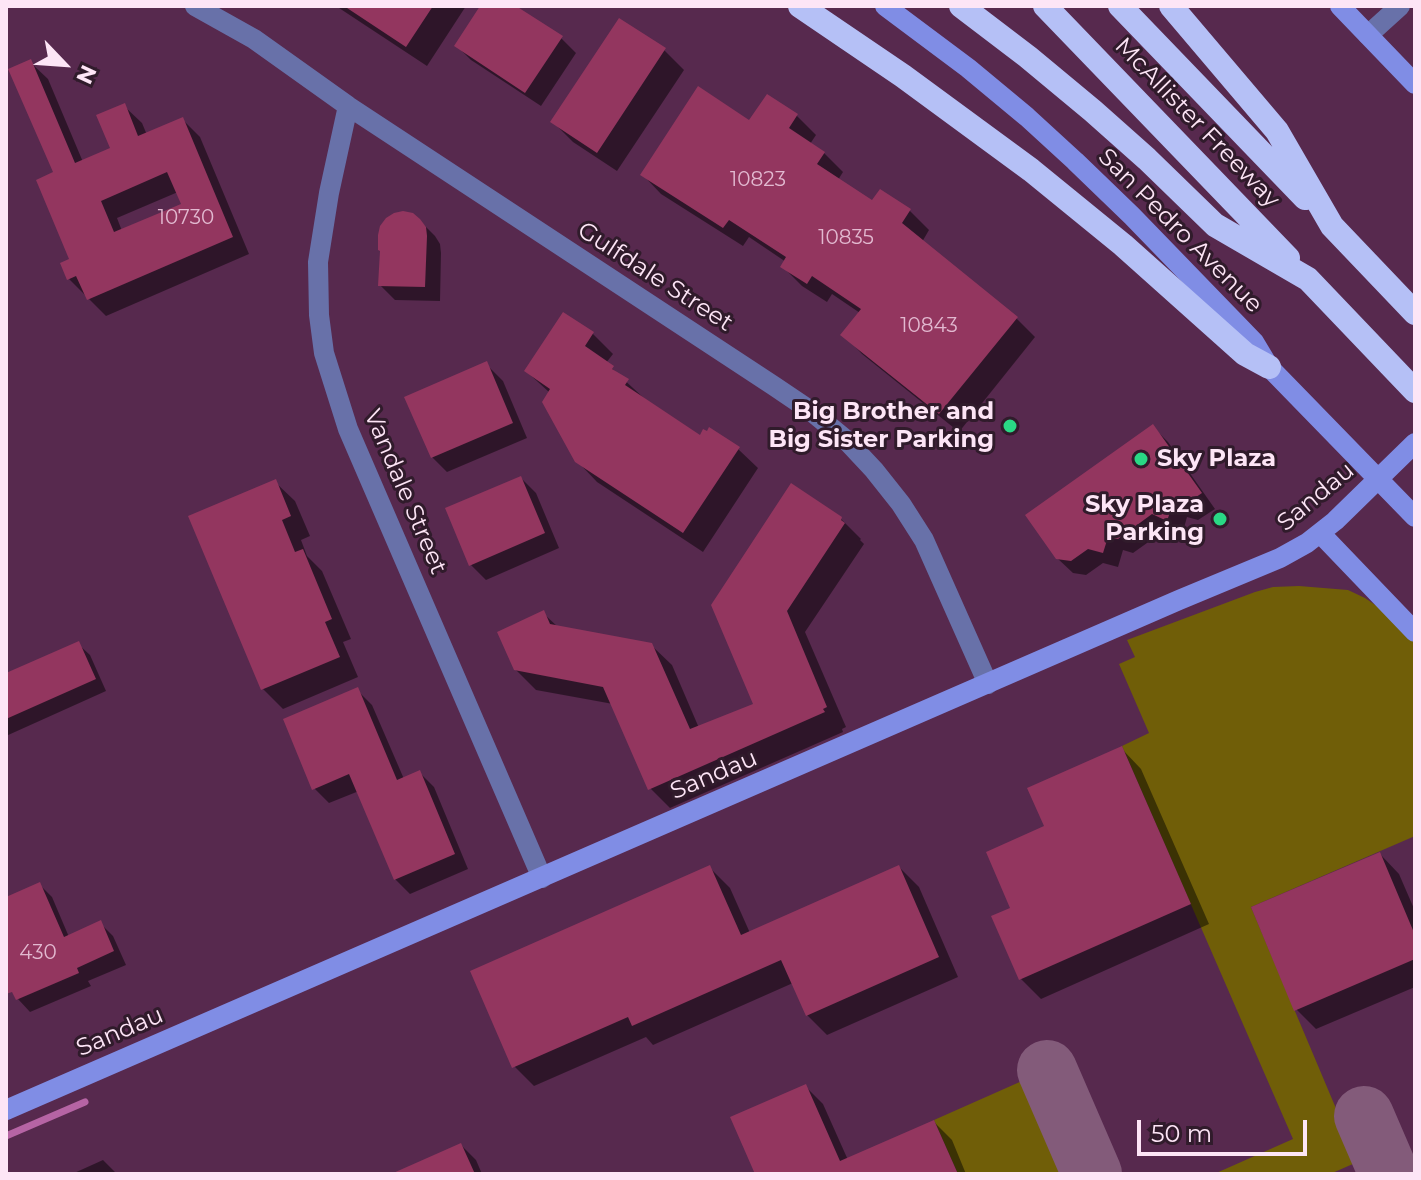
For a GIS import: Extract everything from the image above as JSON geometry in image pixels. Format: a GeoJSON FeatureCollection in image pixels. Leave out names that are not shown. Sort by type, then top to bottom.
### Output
{"type":"FeatureCollection","features":[{"type":"Feature","properties":{"kind":"highway"},"geometry":{"type":"LineString","coordinates":[[800,6],[913,83],[1031,170],[1140,259],[1245,354],[1269,367]]}},
{"type":"Feature","properties":{"kind":"highway"},"geometry":{"type":"LineString","coordinates":[[961,6],[1103,120],[1215,225],[1308,279]]}},
{"type":"Feature","properties":{"kind":"highway","name":"McAllister Freeway"},"geometry":{"type":"LineString","coordinates":[[1045,6],[1415,391]]}},
{"type":"Feature","properties":{"kind":"highway","name":"McAllister Freeway"},"geometry":{"type":"LineString","coordinates":[[1120,6],[1332,226]]}},
{"type":"Feature","properties":{"kind":"highway"},"geometry":{"type":"LineString","coordinates":[[1171,6],[1277,131],[1332,226],[1415,313]]}},
{"type":"Feature","properties":{"kind":"street","name":"Gulfdale Street"},"geometry":{"type":"LineString","coordinates":[[195,6],[254,39],[348,106],[811,411],[845,439],[892,492],[924,540],[988,684]]}},
{"type":"Feature","properties":{"kind":"street","name":"San Pedro Avenue"},"geometry":{"type":"LineString","coordinates":[[885,6],[989,85],[1075,161],[1254,342],[1269,367],[1415,517]]}},
{"type":"Feature","properties":{"kind":"street"},"geometry":{"type":"LineString","coordinates":[[1340,6],[1415,84]]}},
{"type":"Feature","properties":{"kind":"street"},"geometry":{"type":"LineString","coordinates":[[1368,35],[1400,6]]}},
{"type":"Feature","properties":{"kind":"street","name":"Vandale Street"},"geometry":{"type":"LineString","coordinates":[[348,106],[329,193],[317,274],[324,353],[348,429],[542,878]]}},
{"type":"Feature","properties":{"kind":"street","name":"Sandau"},"geometry":{"type":"LineString","coordinates":[[6,1110],[1280,558],[1320,533],[1415,443]]}},
{"type":"Feature","properties":{"kind":"street"},"geometry":{"type":"LineString","coordinates":[[1320,533],[1415,632]]}},
{"type":"Feature","properties":{"kind":"shaded area"},"geometry":{"type":"Polygon","coordinates":[[[1273,587],[1348,590],[1365,598],[1387,613],[1415,642],[1415,836],[1251,907],[1343,1125],[1362,1160],[1330,1174],[1214,1174],[1293,1139],[1122,746],[1149,733],[1119,664],[1135,657],[1127,640],[1255,592],[1273,587]]]}},
{"type":"Feature","properties":{"kind":"shaded area"},"geometry":{"type":"Polygon","coordinates":[[[1031,1077],[1074,1174],[958,1174],[934,1120],[1031,1077]]]}},
{"type":"Feature","properties":{"kind":"building"},"geometry":{"type":"Polygon","coordinates":[[[344,6],[433,6],[406,47],[344,6]]]}},
{"type":"Feature","properties":{"kind":"building"},"geometry":{"type":"Polygon","coordinates":[[[480,6],[516,6],[563,36],[525,93],[454,46],[480,6]]]}},
{"type":"Feature","properties":{"kind":"building"},"geometry":{"type":"Polygon","coordinates":[[[619,18],[666,48],[597,153],[550,122],[619,18]]]}},
{"type":"Feature","properties":{"kind":"building"},"geometry":{"type":"Polygon","coordinates":[[[31,59],[75,163],[110,148],[96,115],[125,103],[138,136],[183,117],[233,237],[87,300],[76,276],[67,280],[60,263],[69,259],[36,180],[53,172],[8,69],[31,59]],[[167,172],[101,201],[114,232],[181,204],[167,172]]]}},
{"type":"Feature","properties":{"kind":"building"},"geometry":{"type":"Polygon","coordinates":[[[698,86],[749,120],[767,94],[798,114],[789,128],[825,152],[817,164],[872,200],[880,189],[911,209],[902,223],[1018,317],[939,414],[840,335],[861,309],[812,276],[807,284],[780,267],[786,257],[729,220],[723,228],[640,175],[698,86]]]}},
{"type":"Feature","properties":{"kind":"building"},"geometry":{"type":"Polygon","coordinates":[[[403,211],[413,213],[426,227],[425,287],[378,286],[380,226],[386,218],[403,211]]]}},
{"type":"Feature","properties":{"kind":"building"},"geometry":{"type":"Polygon","coordinates":[[[563,312],[594,332],[585,346],[629,379],[625,385],[700,435],[703,429],[707,431],[709,427],[740,447],[683,533],[575,462],[542,402],[550,389],[524,371],[563,312]]]}},
{"type":"Feature","properties":{"kind":"building"},"geometry":{"type":"Polygon","coordinates":[[[487,361],[513,423],[431,458],[404,397],[487,361]]]}},
{"type":"Feature","properties":{"kind":"building","name":"Sky Plaza"},"geometry":{"type":"Polygon","coordinates":[[[1153,424],[1202,493],[1183,506],[1173,503],[1167,521],[1152,514],[1118,539],[1108,537],[1103,553],[1088,549],[1071,561],[1056,559],[1025,515],[1153,424]]]}},
{"type":"Feature","properties":{"kind":"building"},"geometry":{"type":"Polygon","coordinates":[[[521,476],[545,533],[469,566],[445,508],[521,476]]]}},
{"type":"Feature","properties":{"kind":"building"},"geometry":{"type":"Polygon","coordinates":[[[276,479],[291,516],[282,520],[295,552],[303,549],[332,619],[325,622],[340,657],[261,690],[188,516],[276,479]]]}},
{"type":"Feature","properties":{"kind":"building"},"geometry":{"type":"Polygon","coordinates":[[[791,483],[842,517],[845,523],[787,611],[827,707],[823,709],[825,712],[648,790],[603,687],[514,670],[497,632],[544,610],[550,624],[652,643],[690,729],[753,704],[711,605],[791,483]]]}},
{"type":"Feature","properties":{"kind":"building"},"geometry":{"type":"Polygon","coordinates":[[[79,641],[96,679],[6,719],[6,673],[79,641]]]}},
{"type":"Feature","properties":{"kind":"building"},"geometry":{"type":"Polygon","coordinates":[[[358,687],[397,780],[420,770],[455,854],[394,880],[349,774],[312,790],[283,719],[358,687]]]}},
{"type":"Feature","properties":{"kind":"building"},"geometry":{"type":"Polygon","coordinates":[[[1122,746],[1191,904],[1019,980],[991,916],[1010,908],[986,852],[1044,826],[1027,788],[1122,746]]]}},
{"type":"Feature","properties":{"kind":"building"},"geometry":{"type":"Polygon","coordinates":[[[1380,852],[1415,935],[1415,959],[1294,1011],[1251,907],[1380,852]]]}},
{"type":"Feature","properties":{"kind":"building"},"geometry":{"type":"Polygon","coordinates":[[[710,865],[741,935],[899,865],[939,957],[806,1016],[781,960],[632,1026],[628,1017],[512,1068],[470,971],[710,865]]]}},
{"type":"Feature","properties":{"kind":"building"},"geometry":{"type":"Polygon","coordinates":[[[40,882],[64,937],[101,920],[114,951],[77,968],[79,973],[16,1000],[12,992],[6,994],[6,897],[40,882]]]}},
{"type":"Feature","properties":{"kind":"building"},"geometry":{"type":"Polygon","coordinates":[[[806,1084],[840,1161],[934,1120],[958,1174],[755,1174],[730,1117],[806,1084]]]}},
{"type":"Feature","properties":{"kind":"building"},"geometry":{"type":"Polygon","coordinates":[[[461,1143],[475,1174],[391,1174],[461,1143]]]}},
{"type":"Feature","properties":{"kind":"waterway"},"geometry":{"type":"LineString","coordinates":[[6,1136],[85,1102]]}},
{"type":"Feature","properties":{"kind":"taxiway"},"geometry":{"type":"LineString","coordinates":[[1047,1070],[1092,1174]]}},
{"type":"Feature","properties":{"kind":"taxiway"},"geometry":{"type":"LineString","coordinates":[[1364,1116],[1389,1174]]}},
{"type":"Feature","properties":{"kind":"place","name":"Big Brother and Big Sister Parking"},"geometry":{"type":"Point","coordinates":[1010,426]}},
{"type":"Feature","properties":{"kind":"place","name":"Sky Plaza"},"geometry":{"type":"Point","coordinates":[1141,459]}},
{"type":"Feature","properties":{"kind":"place","name":"Sky Plaza Parking"},"geometry":{"type":"Point","coordinates":[1220,519]}}]}
